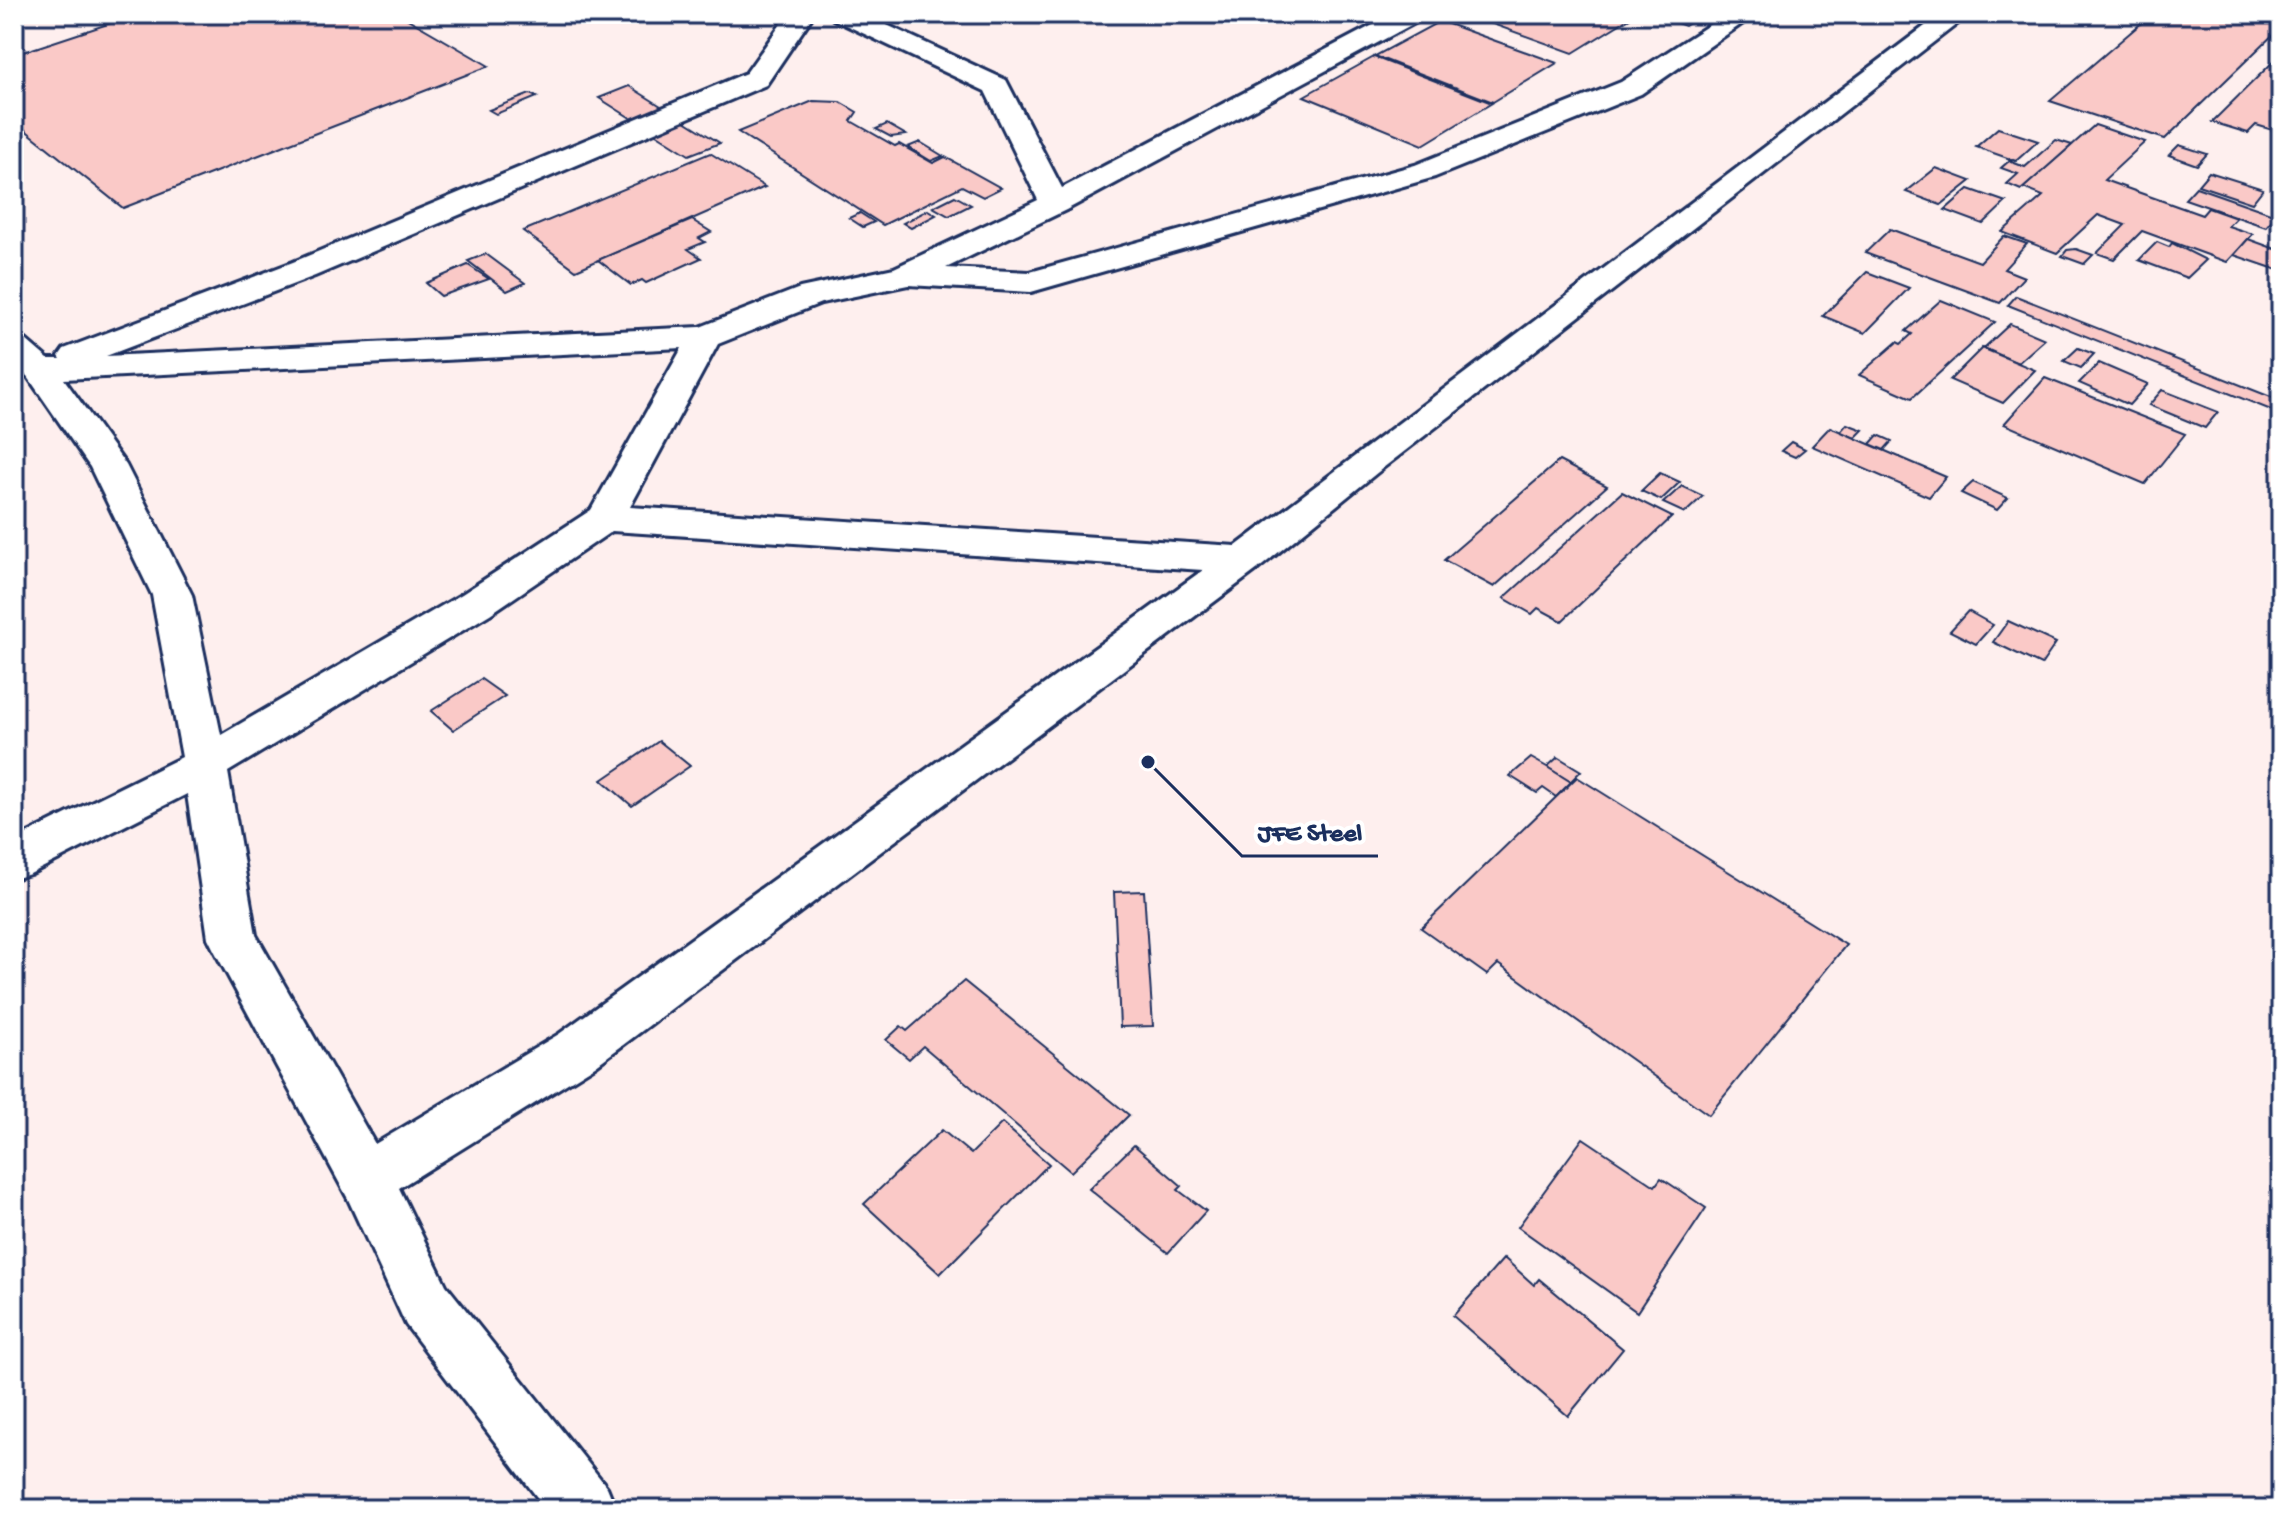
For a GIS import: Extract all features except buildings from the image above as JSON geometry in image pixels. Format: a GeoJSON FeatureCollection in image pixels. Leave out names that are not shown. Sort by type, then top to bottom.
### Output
{"type":"FeatureCollection","features":[{"type":"Feature","properties":{"kind":"lane"},"geometry":{"type":"LineString","coordinates":[[27,358],[304,269],[756,79],[801,14]]}},
{"type":"Feature","properties":{"kind":"lane"},"geometry":{"type":"LineString","coordinates":[[842,14],[996,86],[1055,204]]}},
{"type":"Feature","properties":{"kind":"lane"},"geometry":{"type":"LineString","coordinates":[[27,358],[705,337],[812,295],[904,276],[1055,204],[1413,14]]}},
{"type":"Feature","properties":{"kind":"lane"},"geometry":{"type":"LineString","coordinates":[[904,276],[1031,282],[1425,171],[1631,88],[1743,14]]}},
{"type":"Feature","properties":{"kind":"lane"},"geometry":{"type":"LineString","coordinates":[[366,1179],[577,1050],[1244,560],[1382,451],[1957,14]]}},
{"type":"Feature","properties":{"kind":"lane"},"geometry":{"type":"LineString","coordinates":[[14,861],[205,765],[476,604],[605,518],[705,337]]}},
{"type":"Feature","properties":{"kind":"lane"},"geometry":{"type":"LineString","coordinates":[[27,358],[108,465],[172,595],[205,765],[232,938],[366,1179],[426,1305],[585,1509]]}},
{"type":"Feature","properties":{"kind":"lane"},"geometry":{"type":"LineString","coordinates":[[605,518],[1244,560]]}},
{"type":"Feature","properties":{"kind":"shaded area"},"geometry":{"type":"Polygon","coordinates":[[[14,14],[2281,14],[2281,1509],[14,1509],[14,14]]]}},
{"type":"Feature","properties":{"kind":"place","name":"JFE Steel"},"geometry":{"type":"Point","coordinates":[1148,762]}}]}
